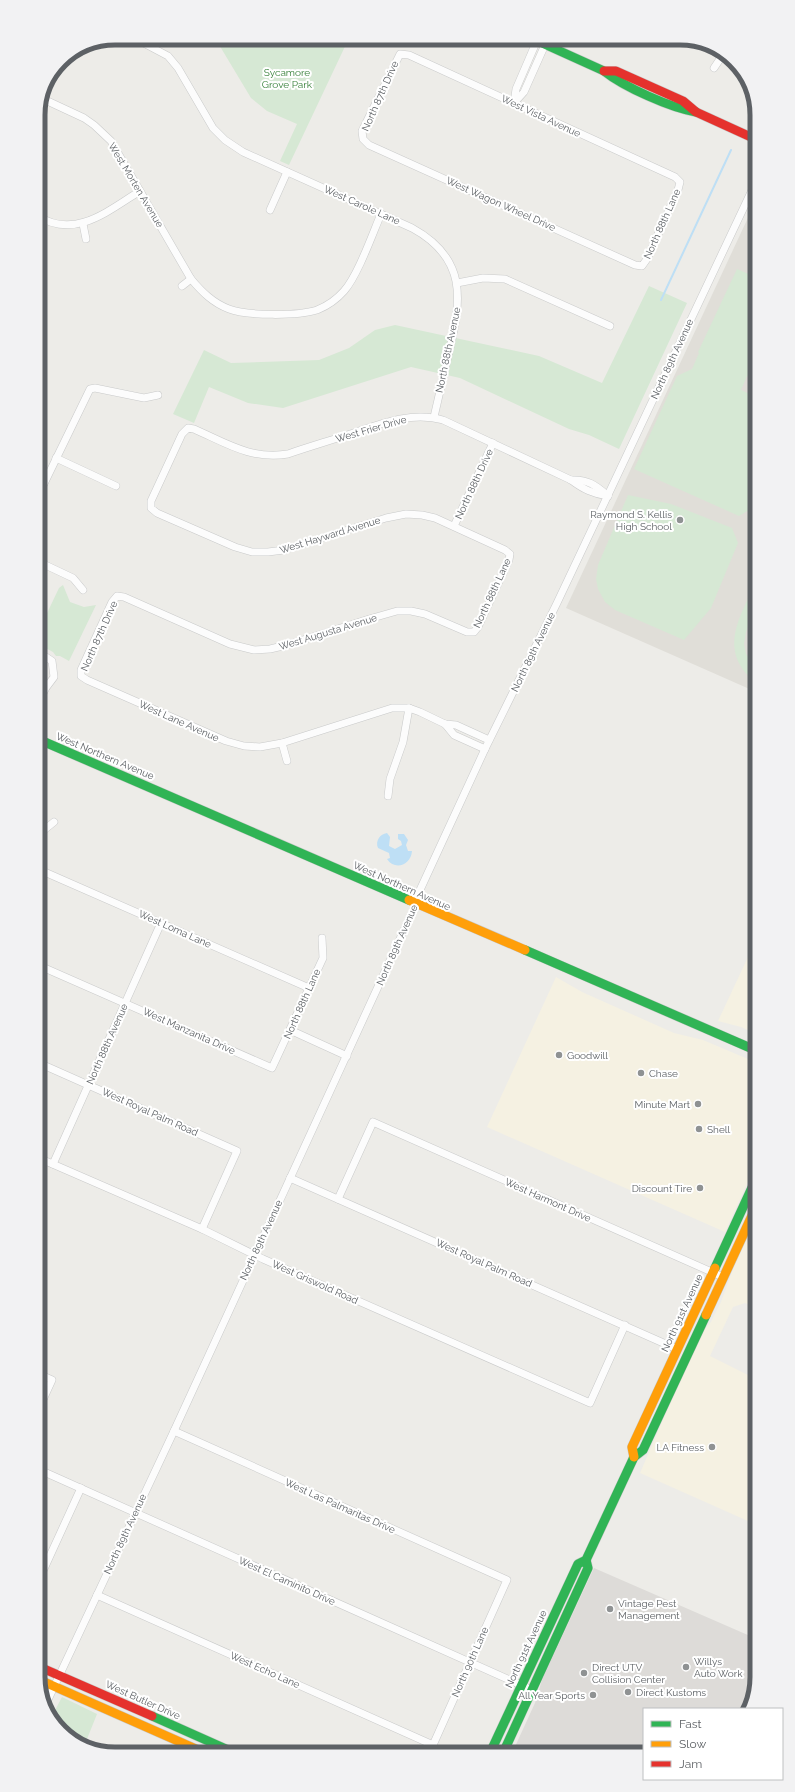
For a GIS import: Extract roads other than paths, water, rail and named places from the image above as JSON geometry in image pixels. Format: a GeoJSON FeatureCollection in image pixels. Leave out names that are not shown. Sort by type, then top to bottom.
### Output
{"type":"FeatureCollection","features":[{"type":"Feature","properties":{"kind":"main road"},"geometry":{"type":"LineString","coordinates":[[550,45],[604,71],[616,71],[677,98],[696,112],[750,137]]}},
{"type":"Feature","properties":{"kind":"main road","name":"West Northern Avenue"},"geometry":{"type":"LineString","coordinates":[[45,742],[750,1048]]}},
{"type":"Feature","properties":{"kind":"main road","name":"North 91st Avenue"},"geometry":{"type":"LineString","coordinates":[[634,1457],[632,1447],[750,1192]]}},
{"type":"Feature","properties":{"kind":"main road"},"geometry":{"type":"LineString","coordinates":[[744,1231],[750,1206]]}},
{"type":"Feature","properties":{"kind":"main road","name":"North 91st Avenue"},"geometry":{"type":"LineString","coordinates":[[493,1747],[578,1564],[586,1560],[634,1457],[643,1450],[750,1219]]}},
{"type":"Feature","properties":{"kind":"main road"},"geometry":{"type":"LineString","coordinates":[[664,1404],[667,1385],[678,1360],[677,1349]]}},
{"type":"Feature","properties":{"kind":"main road","name":"North 91st Avenue"},"geometry":{"type":"LineString","coordinates":[[506,1747],[588,1568],[586,1560]]}},
{"type":"Feature","properties":{"kind":"main road","name":"West Butler Drive"},"geometry":{"type":"LineString","coordinates":[[45,1669],[221,1747]]}},
{"type":"Feature","properties":{"kind":"main road"},"geometry":{"type":"LineString","coordinates":[[45,1682],[191,1747]]}},
{"type":"Feature","properties":{"kind":"street","name":"West Carole Lane"},"geometry":{"type":"LineString","coordinates":[[147,45],[168,56],[178,68],[213,128],[225,140],[243,152],[412,228],[431,240],[448,261],[457,283]]}},
{"type":"Feature","properties":{"kind":"street"},"geometry":{"type":"LineString","coordinates":[[514,103],[524,92],[538,45]]}},
{"type":"Feature","properties":{"kind":"street","name":"West Vista Avenue"},"geometry":{"type":"LineString","coordinates":[[400,54],[409,55],[675,177],[680,182]]}},
{"type":"Feature","properties":{"kind":"street","name":"North 87th Drive"},"geometry":{"type":"LineString","coordinates":[[363,139],[362,131],[400,54]]}},
{"type":"Feature","properties":{"kind":"street"},"geometry":{"type":"LineString","coordinates":[[714,68],[720,59]]}},
{"type":"Feature","properties":{"kind":"street","name":"West Morten Avenue"},"geometry":{"type":"LineString","coordinates":[[47,101],[84,118],[111,141],[191,279],[213,301],[229,309],[248,314],[297,313],[317,310],[333,302],[345,291],[354,276],[381,214]]}},
{"type":"Feature","properties":{"kind":"street","name":"West Wagon Wheel Drive"},"geometry":{"type":"LineString","coordinates":[[363,139],[369,145],[635,265],[642,266]]}},
{"type":"Feature","properties":{"kind":"street"},"geometry":{"type":"LineString","coordinates":[[270,210],[287,172]]}},
{"type":"Feature","properties":{"kind":"street","name":"North 88th Lane"},"geometry":{"type":"LineString","coordinates":[[642,266],[647,260],[678,190],[680,182]]}},
{"type":"Feature","properties":{"kind":"street"},"geometry":{"type":"LineString","coordinates":[[45,220],[65,225],[83,224],[101,215],[140,191]]}},
{"type":"Feature","properties":{"kind":"street","name":"North 89th Avenue"},"geometry":{"type":"LineString","coordinates":[[49,1698],[347,1056],[416,904],[420,890],[489,740],[608,496],[750,194]]}},
{"type":"Feature","properties":{"kind":"street"},"geometry":{"type":"LineString","coordinates":[[83,224],[86,239]]}},
{"type":"Feature","properties":{"kind":"street"},"geometry":{"type":"LineString","coordinates":[[457,283],[483,278],[505,279],[610,326]]}},
{"type":"Feature","properties":{"kind":"street"},"geometry":{"type":"LineString","coordinates":[[182,286],[191,279]]}},
{"type":"Feature","properties":{"kind":"street","name":"North 88th Avenue"},"geometry":{"type":"LineString","coordinates":[[434,417],[458,315],[457,283]]}},
{"type":"Feature","properties":{"kind":"street"},"geometry":{"type":"LineString","coordinates":[[45,481],[90,389],[96,388],[144,398],[158,395]]}},
{"type":"Feature","properties":{"kind":"street","name":"West Frier Drive"},"geometry":{"type":"LineString","coordinates":[[151,508],[151,501],[182,434],[188,428],[194,429],[247,452],[258,455],[278,455],[288,454],[387,422],[419,416],[434,417],[443,420],[571,480],[580,487],[595,494],[608,496]]}},
{"type":"Feature","properties":{"kind":"street","name":"North 88th Drive"},"geometry":{"type":"LineString","coordinates":[[454,526],[493,443]]}},
{"type":"Feature","properties":{"kind":"street"},"geometry":{"type":"LineString","coordinates":[[56,458],[116,486]]}},
{"type":"Feature","properties":{"kind":"street","name":"West Hayward Avenue"},"geometry":{"type":"LineString","coordinates":[[151,508],[158,513],[235,547],[252,552],[284,550],[386,518],[406,514],[435,518],[505,550],[510,554]]}},
{"type":"Feature","properties":{"kind":"street","name":"North 88th Lane"},"geometry":{"type":"LineString","coordinates":[[474,632],[509,560],[510,554]]}},
{"type":"Feature","properties":{"kind":"street"},"geometry":{"type":"LineString","coordinates":[[45,565],[73,578],[83,590]]}},
{"type":"Feature","properties":{"kind":"street","name":"North 87th Drive"},"geometry":{"type":"LineString","coordinates":[[81,676],[81,670],[112,602],[117,596]]}},
{"type":"Feature","properties":{"kind":"street","name":"West Augusta Avenue"},"geometry":{"type":"LineString","coordinates":[[117,596],[124,597],[230,644],[254,650],[270,649],[287,645],[397,611],[411,611],[425,614],[467,632],[474,632]]}},
{"type":"Feature","properties":{"kind":"street"},"geometry":{"type":"LineString","coordinates":[[45,656],[52,661],[54,669],[54,677],[45,689]]}},
{"type":"Feature","properties":{"kind":"street"},"geometry":{"type":"LineString","coordinates":[[45,670],[54,669]]}},
{"type":"Feature","properties":{"kind":"street","name":"West Lane Avenue"},"geometry":{"type":"LineString","coordinates":[[81,676],[226,741],[244,746],[260,747],[282,743],[392,708],[409,708],[445,724],[456,725],[489,740]]}},
{"type":"Feature","properties":{"kind":"street"},"geometry":{"type":"LineString","coordinates":[[388,796],[390,779],[403,742],[409,708]]}},
{"type":"Feature","properties":{"kind":"street","name":"West Lane Avenue"},"geometry":{"type":"LineString","coordinates":[[445,724],[454,735],[485,749]]}},
{"type":"Feature","properties":{"kind":"street"},"geometry":{"type":"LineString","coordinates":[[282,743],[287,761]]}},
{"type":"Feature","properties":{"kind":"street"},"geometry":{"type":"LineString","coordinates":[[45,829],[54,822]]}},
{"type":"Feature","properties":{"kind":"street","name":"West Loma Lane"},"geometry":{"type":"LineString","coordinates":[[45,872],[309,988]]}},
{"type":"Feature","properties":{"kind":"street","name":"North 88th Avenue"},"geometry":{"type":"LineString","coordinates":[[52,1164],[161,923]]}},
{"type":"Feature","properties":{"kind":"street","name":"North 88th Lane"},"geometry":{"type":"LineString","coordinates":[[272,1068],[322,958],[322,938]]}},
{"type":"Feature","properties":{"kind":"street","name":"West Manzanita Drive"},"geometry":{"type":"LineString","coordinates":[[45,968],[272,1068]]}},
{"type":"Feature","properties":{"kind":"street"},"geometry":{"type":"LineString","coordinates":[[290,1030],[347,1056]]}},
{"type":"Feature","properties":{"kind":"street","name":"West Royal Palm Road"},"geometry":{"type":"LineString","coordinates":[[45,1066],[237,1151],[202,1229]]}},
{"type":"Feature","properties":{"kind":"street","name":"West Harmont Drive"},"geometry":{"type":"LineString","coordinates":[[338,1199],[373,1122],[723,1277]]}},
{"type":"Feature","properties":{"kind":"street","name":"West Griswold Road"},"geometry":{"type":"LineString","coordinates":[[45,1161],[202,1229],[263,1259],[590,1403],[625,1325]]}},
{"type":"Feature","properties":{"kind":"street","name":"West Royal Palm Road"},"geometry":{"type":"LineString","coordinates":[[290,1178],[677,1349]]}},
{"type":"Feature","properties":{"kind":"street"},"geometry":{"type":"LineString","coordinates":[[45,1377],[52,1380],[45,1395]]}},
{"type":"Feature","properties":{"kind":"street","name":"West Las Palmaritas Drive"},"geometry":{"type":"LineString","coordinates":[[174,1431],[507,1580]]}},
{"type":"Feature","properties":{"kind":"street","name":"West El Caminito Drive"},"geometry":{"type":"LineString","coordinates":[[45,1472],[532,1690]]}},
{"type":"Feature","properties":{"kind":"street"},"geometry":{"type":"LineString","coordinates":[[45,1566],[81,1488]]}},
{"type":"Feature","properties":{"kind":"street","name":"North 90th Lane"},"geometry":{"type":"LineString","coordinates":[[433,1745],[507,1580]]}},
{"type":"Feature","properties":{"kind":"street","name":"West Echo Lane"},"geometry":{"type":"LineString","coordinates":[[97,1595],[433,1745]]}},
{"type":"Feature","properties":{"kind":"water"},"geometry":{"type":"Polygon","coordinates":[[[387,833],[390,837],[389,846],[395,849],[402,845],[401,841],[398,839],[398,834],[404,834],[408,840],[406,845],[408,851],[412,851],[409,860],[406,863],[402,865],[394,865],[390,863],[387,859],[390,858],[389,853],[378,848],[377,843],[379,838],[387,833]]]}},
{"type":"Feature","properties":{"kind":"waterway"},"geometry":{"type":"LineString","coordinates":[[661,300],[731,150]]}},
{"type":"Feature","properties":{"kind":"place","name":"Raymond S. Kellis High School"},"geometry":{"type":"Point","coordinates":[680,520]}},
{"type":"Feature","properties":{"kind":"place","name":"Goodwill"},"geometry":{"type":"Point","coordinates":[559,1055]}},
{"type":"Feature","properties":{"kind":"place","name":"Chase"},"geometry":{"type":"Point","coordinates":[641,1073]}},
{"type":"Feature","properties":{"kind":"place","name":"Minute Mart"},"geometry":{"type":"Point","coordinates":[698,1104]}},
{"type":"Feature","properties":{"kind":"place","name":"Shell"},"geometry":{"type":"Point","coordinates":[699,1129]}},
{"type":"Feature","properties":{"kind":"place","name":"Discount Tire"},"geometry":{"type":"Point","coordinates":[700,1188]}},
{"type":"Feature","properties":{"kind":"place","name":"LA Fitness"},"geometry":{"type":"Point","coordinates":[712,1447]}},
{"type":"Feature","properties":{"kind":"place","name":"Vintage Pest Management"},"geometry":{"type":"Point","coordinates":[610,1609]}},
{"type":"Feature","properties":{"kind":"place","name":"Willys Auto Work"},"geometry":{"type":"Point","coordinates":[686,1667]}},
{"type":"Feature","properties":{"kind":"place","name":"Direct UTV Collision Center"},"geometry":{"type":"Point","coordinates":[584,1673]}},
{"type":"Feature","properties":{"kind":"place","name":"Direct Kustoms"},"geometry":{"type":"Point","coordinates":[628,1692]}},
{"type":"Feature","properties":{"kind":"place","name":"All Year Sports"},"geometry":{"type":"Point","coordinates":[593,1695]}},
{"type":"Feature","properties":{"kind":"park label","name":"Sycamore Grove Park"},"geometry":{"type":"Point","coordinates":[287,78]}}]}
